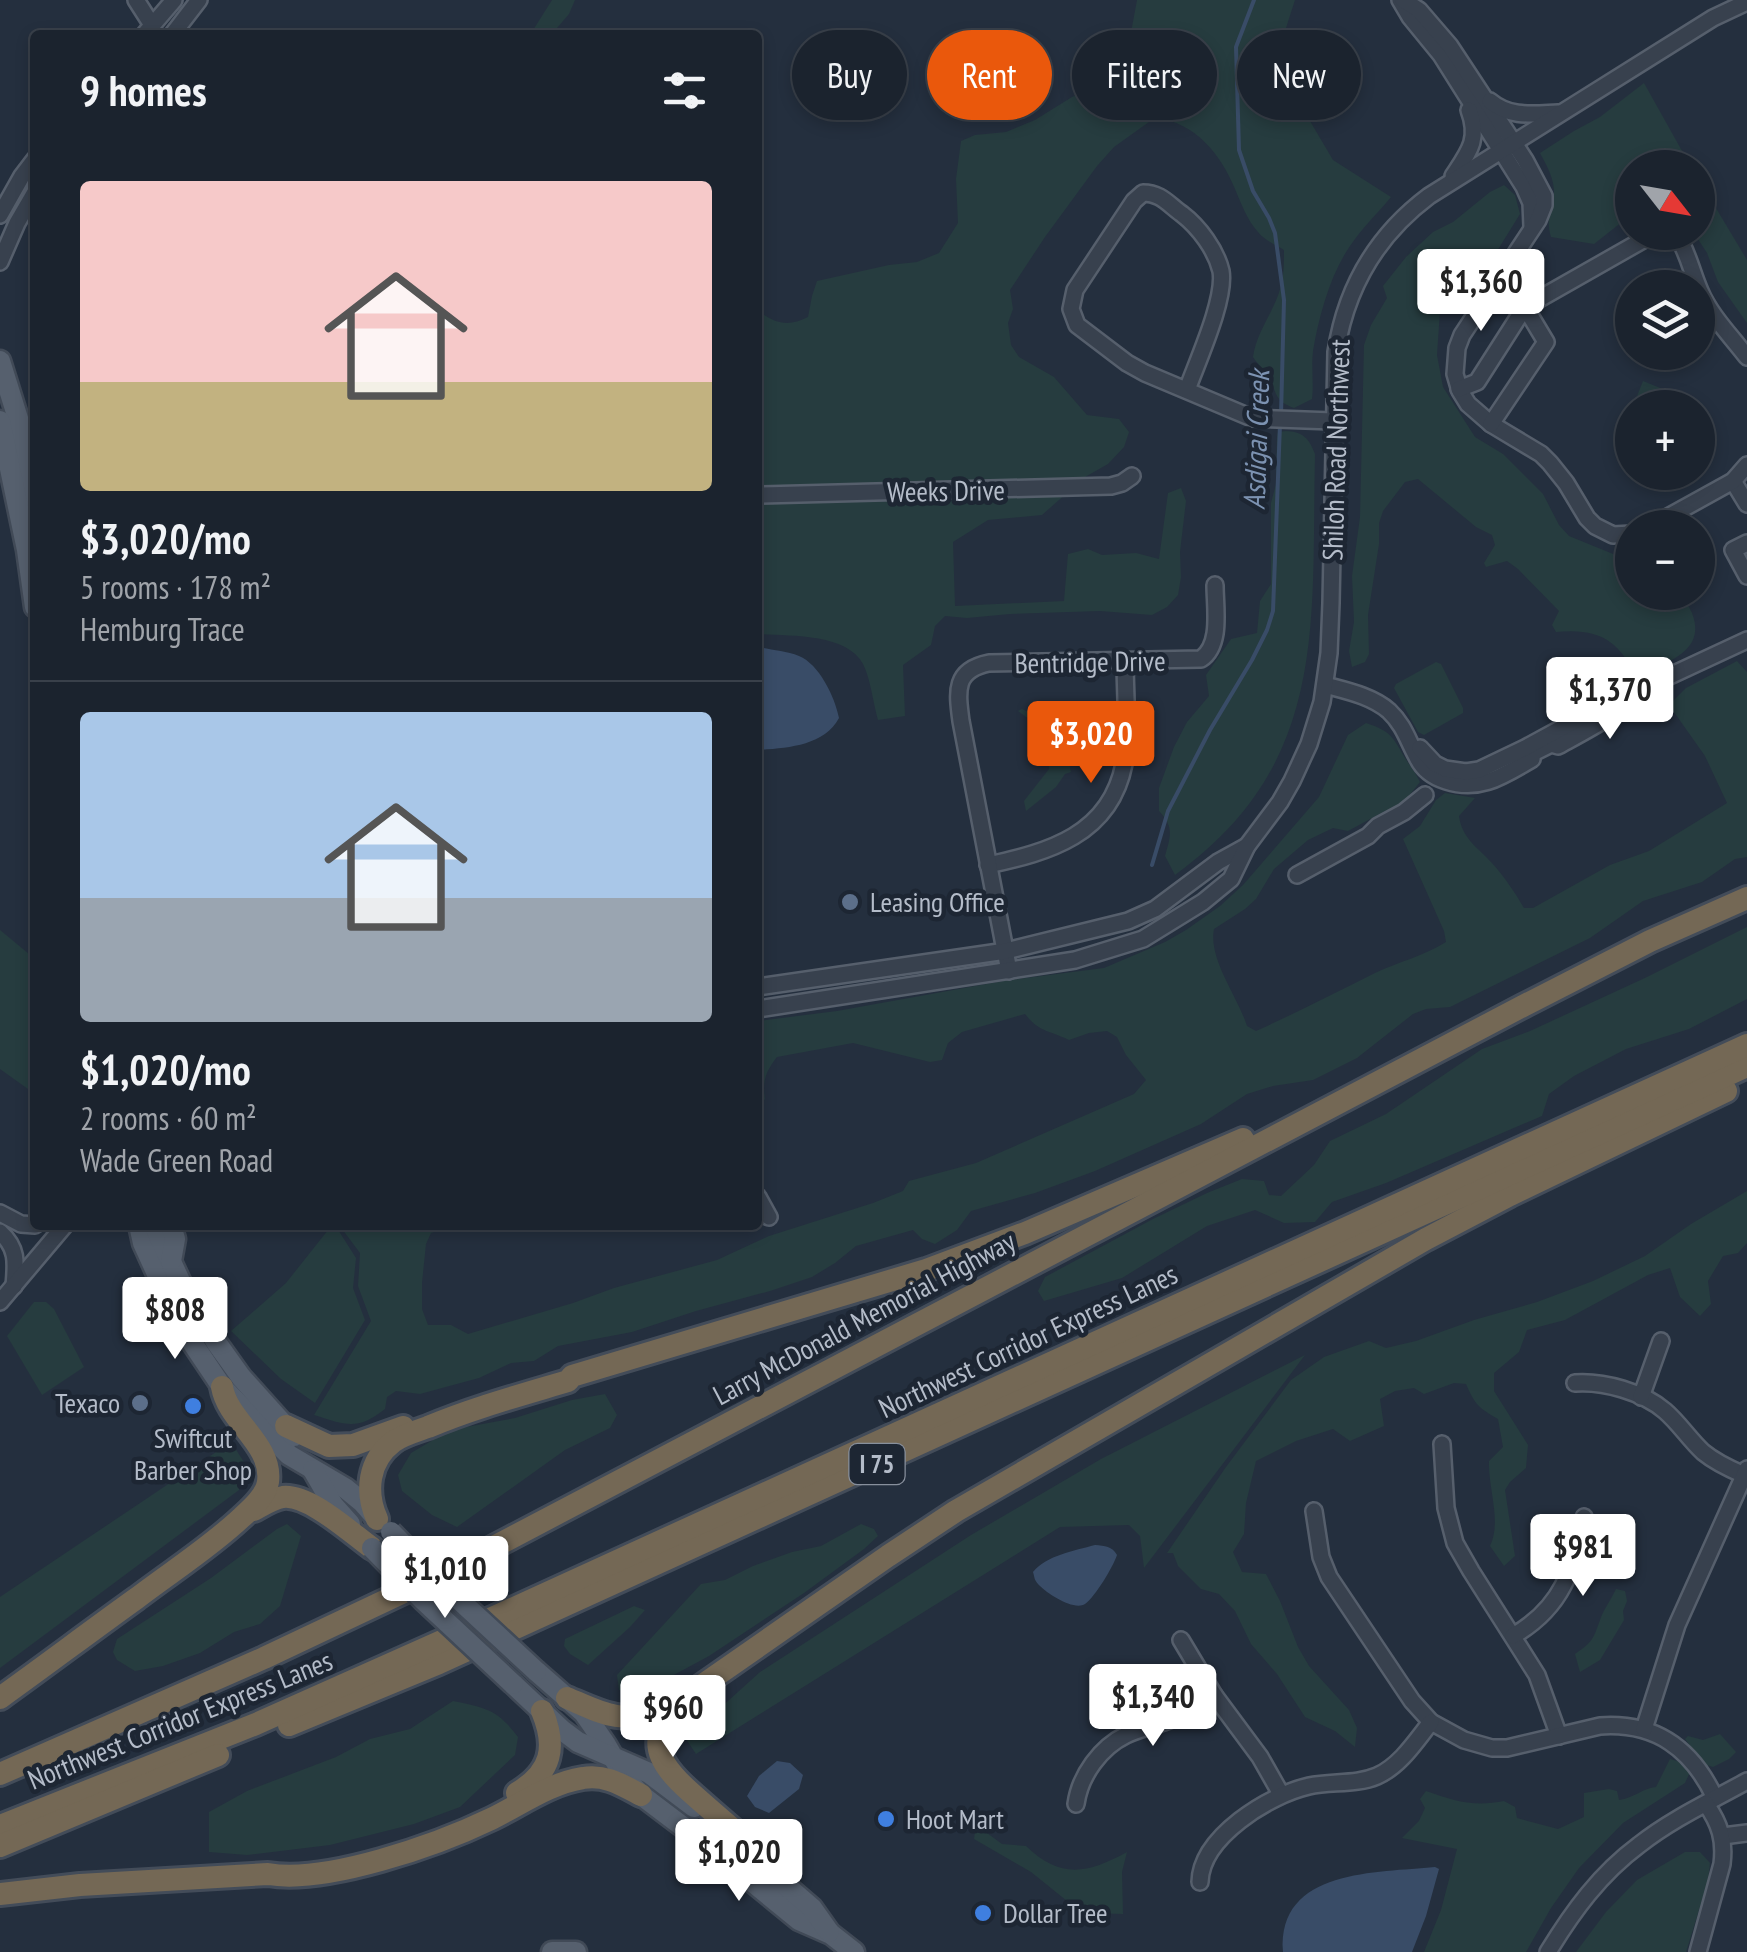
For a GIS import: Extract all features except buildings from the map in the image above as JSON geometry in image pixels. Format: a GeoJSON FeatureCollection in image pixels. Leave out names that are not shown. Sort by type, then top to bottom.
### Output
{"type":"FeatureCollection","features":[{"type":"Feature","properties":{"kind":"highway","name":"Larry McDonald Memorial Highway"},"geometry":{"type":"LineString","coordinates":[[0,1774],[247,1666],[448,1572],[1312,1116],[1650,941],[1747,898]]}},
{"type":"Feature","properties":{"kind":"highway","name":"Northwest Corridor Express Lanes"},"geometry":{"type":"LineString","coordinates":[[0,1826],[290,1708],[1747,1045]]}},
{"type":"Feature","properties":{"kind":"highway","name":"I 75"},"geometry":{"type":"LineString","coordinates":[[0,1846],[439,1663],[1747,1066]]}},
{"type":"Feature","properties":{"kind":"highway"},"geometry":{"type":"LineString","coordinates":[[567,1698],[606,1714],[629,1718],[694,1691],[956,1511],[1340,1288],[1510,1195],[1747,1079]]}},
{"type":"Feature","properties":{"kind":"highway"},"geometry":{"type":"LineString","coordinates":[[384,1525],[370,1504],[371,1474],[379,1456],[394,1440],[568,1381],[572,1376],[942,1264],[1025,1233],[1222,1146],[1312,1116]]}},
{"type":"Feature","properties":{"kind":"highway"},"geometry":{"type":"LineString","coordinates":[[286,1426],[330,1446],[353,1445],[563,1372],[572,1376]]}},
{"type":"Feature","properties":{"kind":"highway"},"geometry":{"type":"LineString","coordinates":[[222,1387],[230,1411],[254,1442],[267,1468],[266,1488],[242,1517]]}},
{"type":"Feature","properties":{"kind":"highway"},"geometry":{"type":"LineString","coordinates":[[0,1698],[242,1517],[281,1497],[315,1507],[372,1548]]}},
{"type":"Feature","properties":{"kind":"highway"},"geometry":{"type":"LineString","coordinates":[[694,1691],[663,1722],[657,1740],[661,1758],[680,1784],[754,1847],[756,1861]]}},
{"type":"Feature","properties":{"kind":"highway"},"geometry":{"type":"LineString","coordinates":[[268,1874],[286,1866],[408,1839],[527,1787],[541,1774],[550,1753],[550,1731],[542,1711]]}},
{"type":"Feature","properties":{"kind":"highway"},"geometry":{"type":"LineString","coordinates":[[0,1894],[268,1874],[288,1877],[331,1871],[416,1849],[482,1823],[564,1783],[584,1778],[609,1780],[641,1796]]}},
{"type":"Feature","properties":{"kind":"main road"},"geometry":{"type":"LineString","coordinates":[[0,361],[20,424],[30,493]]}},
{"type":"Feature","properties":{"kind":"main road"},"geometry":{"type":"LineString","coordinates":[[0,422],[30,566]]}},
{"type":"Feature","properties":{"kind":"main road"},"geometry":{"type":"LineString","coordinates":[[140,1230],[174,1310],[222,1387],[289,1455],[362,1502],[442,1584],[567,1698],[594,1727],[625,1778],[641,1796],[800,1920],[830,1934],[854,1952]]}},
{"type":"Feature","properties":{"kind":"main road"},"geometry":{"type":"LineString","coordinates":[[156,1230],[187,1293],[229,1360],[286,1426],[333,1505],[372,1548],[435,1612],[578,1742],[649,1773],[812,1908],[830,1934]]}},
{"type":"Feature","properties":{"kind":"main road"},"geometry":{"type":"LineString","coordinates":[[172,1230],[172,1261]]}},
{"type":"Feature","properties":{"kind":"main road"},"geometry":{"type":"LineString","coordinates":[[552,1952],[576,1952]]}},
{"type":"Feature","properties":{"kind":"street"},"geometry":{"type":"LineString","coordinates":[[136,0],[148,30],[174,0]]}},
{"type":"Feature","properties":{"kind":"street"},"geometry":{"type":"LineString","coordinates":[[176,30],[199,0]]}},
{"type":"Feature","properties":{"kind":"street"},"geometry":{"type":"LineString","coordinates":[[1402,0],[1410,17],[1544,196],[1542,212],[1462,334],[1454,374],[1459,389],[1468,404],[1491,424],[1550,463],[1595,526],[1615,534]]}},
{"type":"Feature","properties":{"kind":"street"},"geometry":{"type":"LineString","coordinates":[[1402,0],[1419,10],[1450,46],[1508,147]]}},
{"type":"Feature","properties":{"kind":"street","name":"Shiloh Road Northwest"},"geometry":{"type":"LineString","coordinates":[[762,1008],[1075,960],[1143,938],[1203,902],[1231,879],[1247,846],[1292,781],[1315,728],[1325,685],[1339,333],[1372,254],[1402,218],[1449,184],[1713,18],[1747,2]]}},
{"type":"Feature","properties":{"kind":"street"},"geometry":{"type":"LineString","coordinates":[[1440,54],[1475,125],[1471,147],[1449,184]]}},
{"type":"Feature","properties":{"kind":"street"},"geometry":{"type":"LineString","coordinates":[[1478,90],[1507,112],[1562,112]]}},
{"type":"Feature","properties":{"kind":"street"},"geometry":{"type":"LineString","coordinates":[[0,215],[30,166]]}},
{"type":"Feature","properties":{"kind":"street"},"geometry":{"type":"LineString","coordinates":[[1187,390],[1220,294],[1221,273],[1216,258],[1192,222],[1162,197],[1142,193],[1076,290],[1071,309],[1077,326],[1126,363],[1187,390],[1252,418],[1333,421]]}},
{"type":"Feature","properties":{"kind":"street"},"geometry":{"type":"LineString","coordinates":[[0,262],[30,201]]}},
{"type":"Feature","properties":{"kind":"street"},"geometry":{"type":"LineString","coordinates":[[1459,389],[1477,382],[1525,307],[1626,250]]}},
{"type":"Feature","properties":{"kind":"street"},"geometry":{"type":"LineString","coordinates":[[1685,250],[1706,303],[1747,357]]}},
{"type":"Feature","properties":{"kind":"street"},"geometry":{"type":"LineString","coordinates":[[1491,424],[1546,342],[1525,307],[1493,286]]}},
{"type":"Feature","properties":{"kind":"street"},"geometry":{"type":"LineString","coordinates":[[1680,510],[1733,480],[1747,465]]}},
{"type":"Feature","properties":{"kind":"street","name":"Weeks Drive"},"geometry":{"type":"LineString","coordinates":[[762,495],[1111,486],[1132,476]]}},
{"type":"Feature","properties":{"kind":"street"},"geometry":{"type":"LineString","coordinates":[[1733,480],[1747,504]]}},
{"type":"Feature","properties":{"kind":"street"},"geometry":{"type":"LineString","coordinates":[[1747,542],[1733,550],[1747,576]]}},
{"type":"Feature","properties":{"kind":"street","name":"Bentridge Drive"},"geometry":{"type":"LineString","coordinates":[[1009,971],[958,699],[964,675],[975,666],[989,663],[1196,661],[1207,656],[1214,642],[1216,585]]}},
{"type":"Feature","properties":{"kind":"street"},"geometry":{"type":"LineString","coordinates":[[1325,685],[1378,703],[1436,764],[1466,772],[1480,770],[1626,693],[1747,640]]}},
{"type":"Feature","properties":{"kind":"street"},"geometry":{"type":"LineString","coordinates":[[988,865],[1038,854],[1072,839],[1096,819],[1120,780],[1124,761],[1125,661]]}},
{"type":"Feature","properties":{"kind":"street"},"geometry":{"type":"LineString","coordinates":[[1409,738],[1425,770],[1463,786],[1478,786],[1493,782],[1532,759],[1541,749],[1552,744],[1558,746],[1630,703],[1646,687]]}},
{"type":"Feature","properties":{"kind":"street"},"geometry":{"type":"LineString","coordinates":[[1297,875],[1368,836]]}},
{"type":"Feature","properties":{"kind":"street","name":"Shiloh Road Northwest"},"geometry":{"type":"LineString","coordinates":[[762,986],[1006,951],[1128,921],[1155,908],[1247,846]]}},
{"type":"Feature","properties":{"kind":"street"},"geometry":{"type":"LineString","coordinates":[[762,1204],[769,1217]]}},
{"type":"Feature","properties":{"kind":"street"},"geometry":{"type":"LineString","coordinates":[[0,1213],[30,1225]]}},
{"type":"Feature","properties":{"kind":"street"},"geometry":{"type":"LineString","coordinates":[[0,1302],[62,1230]]}},
{"type":"Feature","properties":{"kind":"street"},"geometry":{"type":"LineString","coordinates":[[0,1232],[14,1250],[14,1286]]}},
{"type":"Feature","properties":{"kind":"street"},"geometry":{"type":"LineString","coordinates":[[1641,1397],[1661,1341]]}},
{"type":"Feature","properties":{"kind":"street"},"geometry":{"type":"LineString","coordinates":[[1576,1384],[1595,1383],[1641,1397],[1666,1412],[1710,1457],[1746,1472],[1677,1625],[1644,1729]]}},
{"type":"Feature","properties":{"kind":"street"},"geometry":{"type":"LineString","coordinates":[[1442,1444],[1446,1508],[1455,1542],[1537,1675],[1558,1736]]}},
{"type":"Feature","properties":{"kind":"street"},"geometry":{"type":"LineString","coordinates":[[1314,1511],[1321,1557],[1329,1577],[1431,1722],[1464,1740],[1492,1748],[1523,1746],[1600,1726],[1644,1729],[1693,1761],[1702,1772],[1722,1836],[1722,1864],[1698,1952]]}},
{"type":"Feature","properties":{"kind":"street"},"geometry":{"type":"LineString","coordinates":[[1514,1636],[1540,1617],[1565,1585],[1584,1517]]}},
{"type":"Feature","properties":{"kind":"street"},"geometry":{"type":"LineString","coordinates":[[1181,1640],[1281,1794]]}},
{"type":"Feature","properties":{"kind":"street"},"geometry":{"type":"LineString","coordinates":[[1076,1804],[1084,1778],[1114,1742],[1181,1715],[1214,1695]]}},
{"type":"Feature","properties":{"kind":"street"},"geometry":{"type":"LineString","coordinates":[[1200,1882],[1200,1869],[1213,1846],[1235,1825],[1281,1794],[1316,1784],[1376,1776],[1394,1766],[1431,1722]]}},
{"type":"Feature","properties":{"kind":"street"},"geometry":{"type":"LineString","coordinates":[[1548,1952],[1587,1894],[1608,1871],[1651,1836],[1747,1781]]}},
{"type":"Feature","properties":{"kind":"street"},"geometry":{"type":"LineString","coordinates":[[1722,1836],[1747,1833]]}},
{"type":"Feature","properties":{"kind":"green space"},"geometry":{"type":"Polygon","coordinates":[[[552,0],[575,0],[555,30],[533,30],[552,0]]]}},
{"type":"Feature","properties":{"kind":"green space"},"geometry":{"type":"Polygon","coordinates":[[[1137,0],[1295,0],[1286,30],[1237,30],[1237,120],[1309,120],[1333,160],[1391,197],[1355,239],[1337,270],[1315,338],[1312,399],[1294,408],[1279,399],[1269,377],[1253,357],[1281,286],[1284,250],[1254,227],[1229,176],[1205,142],[1166,120],[1217,120],[1217,30],[1131,30],[1137,0]]]}},
{"type":"Feature","properties":{"kind":"green space"},"geometry":{"type":"Polygon","coordinates":[[[1644,83],[1681,150],[1615,150],[1615,227],[1594,244],[1551,237],[1549,219],[1554,189],[1540,153],[1600,117],[1644,83]]]}},
{"type":"Feature","properties":{"kind":"green space"},"geometry":{"type":"Polygon","coordinates":[[[1072,97],[1072,120],[1152,120],[1114,147],[1097,166],[1010,290],[1013,309],[1008,323],[1011,345],[1019,357],[1054,377],[1087,415],[1119,419],[1129,432],[1124,447],[1108,464],[1085,477],[1042,515],[988,520],[953,542],[955,606],[1064,601],[1068,554],[1088,549],[1102,555],[1136,553],[1159,559],[1168,493],[1181,488],[1186,501],[1178,595],[1152,615],[1100,611],[945,616],[935,626],[931,645],[903,665],[905,716],[878,720],[866,670],[855,654],[831,641],[762,634],[762,313],[782,322],[801,320],[808,317],[817,281],[917,262],[939,253],[958,223],[956,179],[961,141],[975,135],[1006,132],[1035,120],[1052,120],[1052,109],[1072,97]]]}},
{"type":"Feature","properties":{"kind":"green space"},"geometry":{"type":"Polygon","coordinates":[[[1504,185],[1515,195],[1520,214],[1481,277],[1454,287],[1440,311],[1437,355],[1443,387],[1475,437],[1503,454],[1543,494],[1569,536],[1615,555],[1615,610],[1690,610],[1695,627],[1688,648],[1638,679],[1623,655],[1606,639],[1585,632],[1556,632],[1552,625],[1559,611],[1518,569],[1507,561],[1486,567],[1484,563],[1495,545],[1492,535],[1476,527],[1418,479],[1405,482],[1383,511],[1368,615],[1369,654],[1365,662],[1352,667],[1349,651],[1354,622],[1352,576],[1360,517],[1364,345],[1387,298],[1383,286],[1406,257],[1433,232],[1453,222],[1504,185]]]}},
{"type":"Feature","properties":{"kind":"green space"},"geometry":{"type":"Polygon","coordinates":[[[1715,206],[1747,260],[1747,323],[1718,282],[1705,250],[1715,250],[1715,206]]]}},
{"type":"Feature","properties":{"kind":"green space"},"geometry":{"type":"Polygon","coordinates":[[[1643,381],[1665,390],[1639,390],[1643,381]]]}},
{"type":"Feature","properties":{"kind":"green space"},"geometry":{"type":"Polygon","coordinates":[[[1278,432],[1305,437],[1315,454],[1310,632],[1302,686],[1286,737],[1262,786],[1225,832],[1175,875],[1165,856],[1170,832],[1159,811],[1159,788],[1187,722],[1209,696],[1206,675],[1231,639],[1257,633],[1260,601],[1271,584],[1271,503],[1276,484],[1277,436],[1278,432]]]}},
{"type":"Feature","properties":{"kind":"green space"},"geometry":{"type":"Polygon","coordinates":[[[1737,661],[1747,672],[1747,857],[1735,859],[1702,882],[1643,901],[1590,938],[1450,1007],[1413,1014],[1357,1058],[1313,1080],[1247,1094],[1201,1124],[1095,1171],[971,1211],[957,1230],[935,1244],[913,1230],[856,1246],[812,1277],[770,1291],[632,1332],[558,1346],[534,1361],[511,1363],[479,1378],[420,1394],[396,1391],[387,1397],[385,1409],[367,1421],[351,1424],[314,1415],[371,1321],[358,1286],[360,1253],[343,1230],[440,1230],[431,1233],[426,1244],[422,1309],[428,1325],[451,1325],[468,1334],[717,1260],[769,1236],[903,1191],[909,1181],[976,1163],[1134,1094],[1146,1080],[1117,1037],[1107,1031],[1069,1040],[1040,1028],[1025,1014],[962,1032],[948,1043],[942,1060],[930,1062],[853,1043],[777,1057],[766,1076],[762,1103],[762,1020],[1104,968],[1165,942],[1220,906],[1243,885],[1319,797],[1348,735],[1366,723],[1375,726],[1392,737],[1420,782],[1400,807],[1348,831],[1333,828],[1308,840],[1274,869],[1256,899],[1214,929],[1219,965],[1247,1026],[1256,1031],[1446,942],[1403,839],[1420,826],[1445,793],[1475,798],[1459,816],[1463,830],[1524,908],[1533,908],[1610,865],[1649,851],[1727,803],[1705,756],[1669,705],[1686,688],[1737,661]]]}},
{"type":"Feature","properties":{"kind":"green space"},"geometry":{"type":"Polygon","coordinates":[[[1436,662],[1441,664],[1463,713],[1424,735],[1418,732],[1394,688],[1436,662]]]}},
{"type":"Feature","properties":{"kind":"green space"},"geometry":{"type":"Polygon","coordinates":[[[1060,707],[1073,713],[1071,772],[1026,811],[1024,801],[1049,769],[1049,724],[1018,711],[1030,713],[1060,707]]]}},
{"type":"Feature","properties":{"kind":"green space"},"geometry":{"type":"Polygon","coordinates":[[[1747,927],[1747,999],[1689,1029],[1626,1049],[1574,1076],[1549,1094],[1542,1116],[1332,1202],[1315,1222],[1284,1223],[1255,1210],[1207,1226],[1122,1278],[1044,1301],[1038,1291],[1045,1277],[1153,1219],[1242,1179],[1264,1181],[1269,1195],[1281,1196],[1314,1165],[1330,1141],[1386,1114],[1482,1049],[1530,1031],[1747,927]]]}},
{"type":"Feature","properties":{"kind":"green space"},"geometry":{"type":"Polygon","coordinates":[[[0,930],[30,955],[30,1090],[0,1069],[0,930]]]}},
{"type":"Feature","properties":{"kind":"green space"},"geometry":{"type":"Polygon","coordinates":[[[1747,1191],[1747,1243],[1738,1253],[1723,1256],[1708,1281],[1711,1304],[1700,1316],[1680,1297],[1670,1268],[1648,1275],[1565,1320],[1527,1330],[1519,1352],[1494,1373],[1494,1391],[1528,1445],[1526,1468],[1505,1490],[1515,1556],[1504,1566],[1490,1546],[1495,1516],[1489,1461],[1503,1447],[1498,1419],[1478,1405],[1466,1384],[1454,1383],[1424,1394],[1414,1388],[1395,1391],[1380,1399],[1384,1426],[1350,1441],[1333,1429],[1296,1441],[1256,1461],[1246,1503],[1244,1534],[1233,1552],[1242,1572],[1266,1574],[1309,1666],[1349,1710],[1357,1728],[1355,1747],[1335,1731],[1305,1717],[1277,1674],[1251,1644],[1235,1611],[1219,1594],[1201,1589],[1178,1566],[1173,1553],[1167,1553],[1291,1380],[1324,1357],[1369,1341],[1386,1348],[1416,1341],[1593,1281],[1645,1256],[1747,1191]]]}},
{"type":"Feature","properties":{"kind":"green space"},"geometry":{"type":"Polygon","coordinates":[[[328,1230],[338,1230],[356,1258],[353,1288],[365,1320],[315,1403],[281,1379],[231,1331],[286,1283],[328,1230]]]}},
{"type":"Feature","properties":{"kind":"green space"},"geometry":{"type":"Polygon","coordinates":[[[34,1302],[46,1302],[54,1309],[84,1367],[42,1395],[7,1336],[34,1302]]]}},
{"type":"Feature","properties":{"kind":"green space"},"geometry":{"type":"Polygon","coordinates":[[[1305,1355],[1144,1568],[1140,1536],[1129,1525],[1060,1527],[696,1754],[686,1739],[760,1672],[971,1535],[1101,1459],[1305,1355]]]}},
{"type":"Feature","properties":{"kind":"green space"},"geometry":{"type":"Polygon","coordinates":[[[605,1394],[617,1415],[610,1428],[565,1450],[457,1527],[432,1515],[402,1491],[398,1475],[411,1453],[450,1430],[515,1418],[605,1394]]]}},
{"type":"Feature","properties":{"kind":"green space"},"geometry":{"type":"Polygon","coordinates":[[[231,1442],[244,1462],[239,1490],[0,1668],[0,1597],[231,1442]]]}},
{"type":"Feature","properties":{"kind":"green space"},"geometry":{"type":"Polygon","coordinates":[[[287,1524],[301,1536],[280,1606],[260,1624],[163,1666],[135,1671],[117,1660],[113,1652],[117,1639],[287,1524]]]}},
{"type":"Feature","properties":{"kind":"green space"},"geometry":{"type":"Polygon","coordinates":[[[861,1524],[874,1529],[878,1536],[804,1593],[709,1656],[646,1690],[619,1690],[617,1675],[701,1584],[725,1580],[792,1552],[821,1546],[861,1524]]]}},
{"type":"Feature","properties":{"kind":"green space"},"geometry":{"type":"Polygon","coordinates":[[[1616,1589],[1625,1591],[1624,1620],[1600,1660],[1580,1672],[1575,1654],[1592,1640],[1616,1589]]]}},
{"type":"Feature","properties":{"kind":"green space"},"geometry":{"type":"Polygon","coordinates":[[[634,1606],[645,1610],[588,1665],[564,1646],[565,1639],[634,1606]]]}},
{"type":"Feature","properties":{"kind":"green space"},"geometry":{"type":"Polygon","coordinates":[[[453,1701],[490,1711],[518,1737],[515,1755],[460,1807],[414,1824],[330,1845],[247,1855],[209,1852],[209,1812],[247,1791],[336,1757],[370,1739],[410,1729],[453,1701]]]}},
{"type":"Feature","properties":{"kind":"green space"},"geometry":{"type":"Polygon","coordinates":[[[1720,1734],[1736,1752],[1713,1767],[1704,1764],[1685,1739],[1688,1736],[1703,1740],[1720,1734]]]}},
{"type":"Feature","properties":{"kind":"green space"},"geometry":{"type":"Polygon","coordinates":[[[1670,1759],[1690,1772],[1685,1783],[1623,1823],[1579,1868],[1526,1952],[1424,1952],[1441,1910],[1457,1849],[1402,1838],[1419,1821],[1425,1808],[1420,1799],[1426,1791],[1464,1802],[1504,1801],[1515,1807],[1517,1818],[1558,1829],[1584,1817],[1584,1793],[1609,1789],[1617,1791],[1619,1800],[1656,1787],[1670,1759]]]}},
{"type":"Feature","properties":{"kind":"green space"},"geometry":{"type":"Polygon","coordinates":[[[976,1825],[1002,1844],[1026,1846],[1038,1857],[1062,1868],[1099,1865],[1127,1852],[1122,1872],[1123,1914],[1090,1913],[1072,1905],[1031,1872],[974,1839],[976,1825]]]}},
{"type":"Feature","properties":{"kind":"green space"},"geometry":{"type":"Polygon","coordinates":[[[1685,1852],[1700,1852],[1710,1863],[1686,1952],[1576,1952],[1637,1880],[1685,1852]]]}},
{"type":"Feature","properties":{"kind":"water"},"geometry":{"type":"Polygon","coordinates":[[[762,648],[806,660],[830,691],[839,718],[824,735],[762,750],[762,648]]]}},
{"type":"Feature","properties":{"kind":"water"},"geometry":{"type":"Polygon","coordinates":[[[1095,1545],[1110,1548],[1117,1555],[1085,1604],[1061,1601],[1036,1581],[1033,1572],[1046,1561],[1095,1545]]]}},
{"type":"Feature","properties":{"kind":"water"},"geometry":{"type":"Polygon","coordinates":[[[777,1761],[790,1763],[803,1775],[799,1789],[769,1813],[755,1807],[747,1796],[759,1776],[777,1761]]]}},
{"type":"Feature","properties":{"kind":"water"},"geometry":{"type":"Polygon","coordinates":[[[1439,1869],[1412,1952],[1283,1952],[1285,1924],[1296,1904],[1313,1890],[1360,1874],[1439,1869]]]}},
{"type":"Feature","properties":{"kind":"waterway","name":"Asdigai Creek"},"geometry":{"type":"LineString","coordinates":[[1254,0],[1236,47],[1239,150],[1253,191],[1275,233],[1284,300],[1281,415]]}},
{"type":"Feature","properties":{"kind":"waterway","name":"Asdigai Creek"},"geometry":{"type":"LineString","coordinates":[[1152,865],[1168,811],[1252,660],[1273,611],[1280,424]]}},
{"type":"Feature","properties":{"kind":"place","name":"Leasing Office"},"geometry":{"type":"Point","coordinates":[850,902]}},
{"type":"Feature","properties":{"kind":"place","name":"Texaco"},"geometry":{"type":"Point","coordinates":[140,1403]}},
{"type":"Feature","properties":{"kind":"place","name":"Swiftcut Barber Shop"},"geometry":{"type":"Point","coordinates":[193,1406]}},
{"type":"Feature","properties":{"kind":"place","name":"Hoot Mart"},"geometry":{"type":"Point","coordinates":[886,1819]}},
{"type":"Feature","properties":{"kind":"place","name":"Dollar Tree"},"geometry":{"type":"Point","coordinates":[983,1913]}}]}
